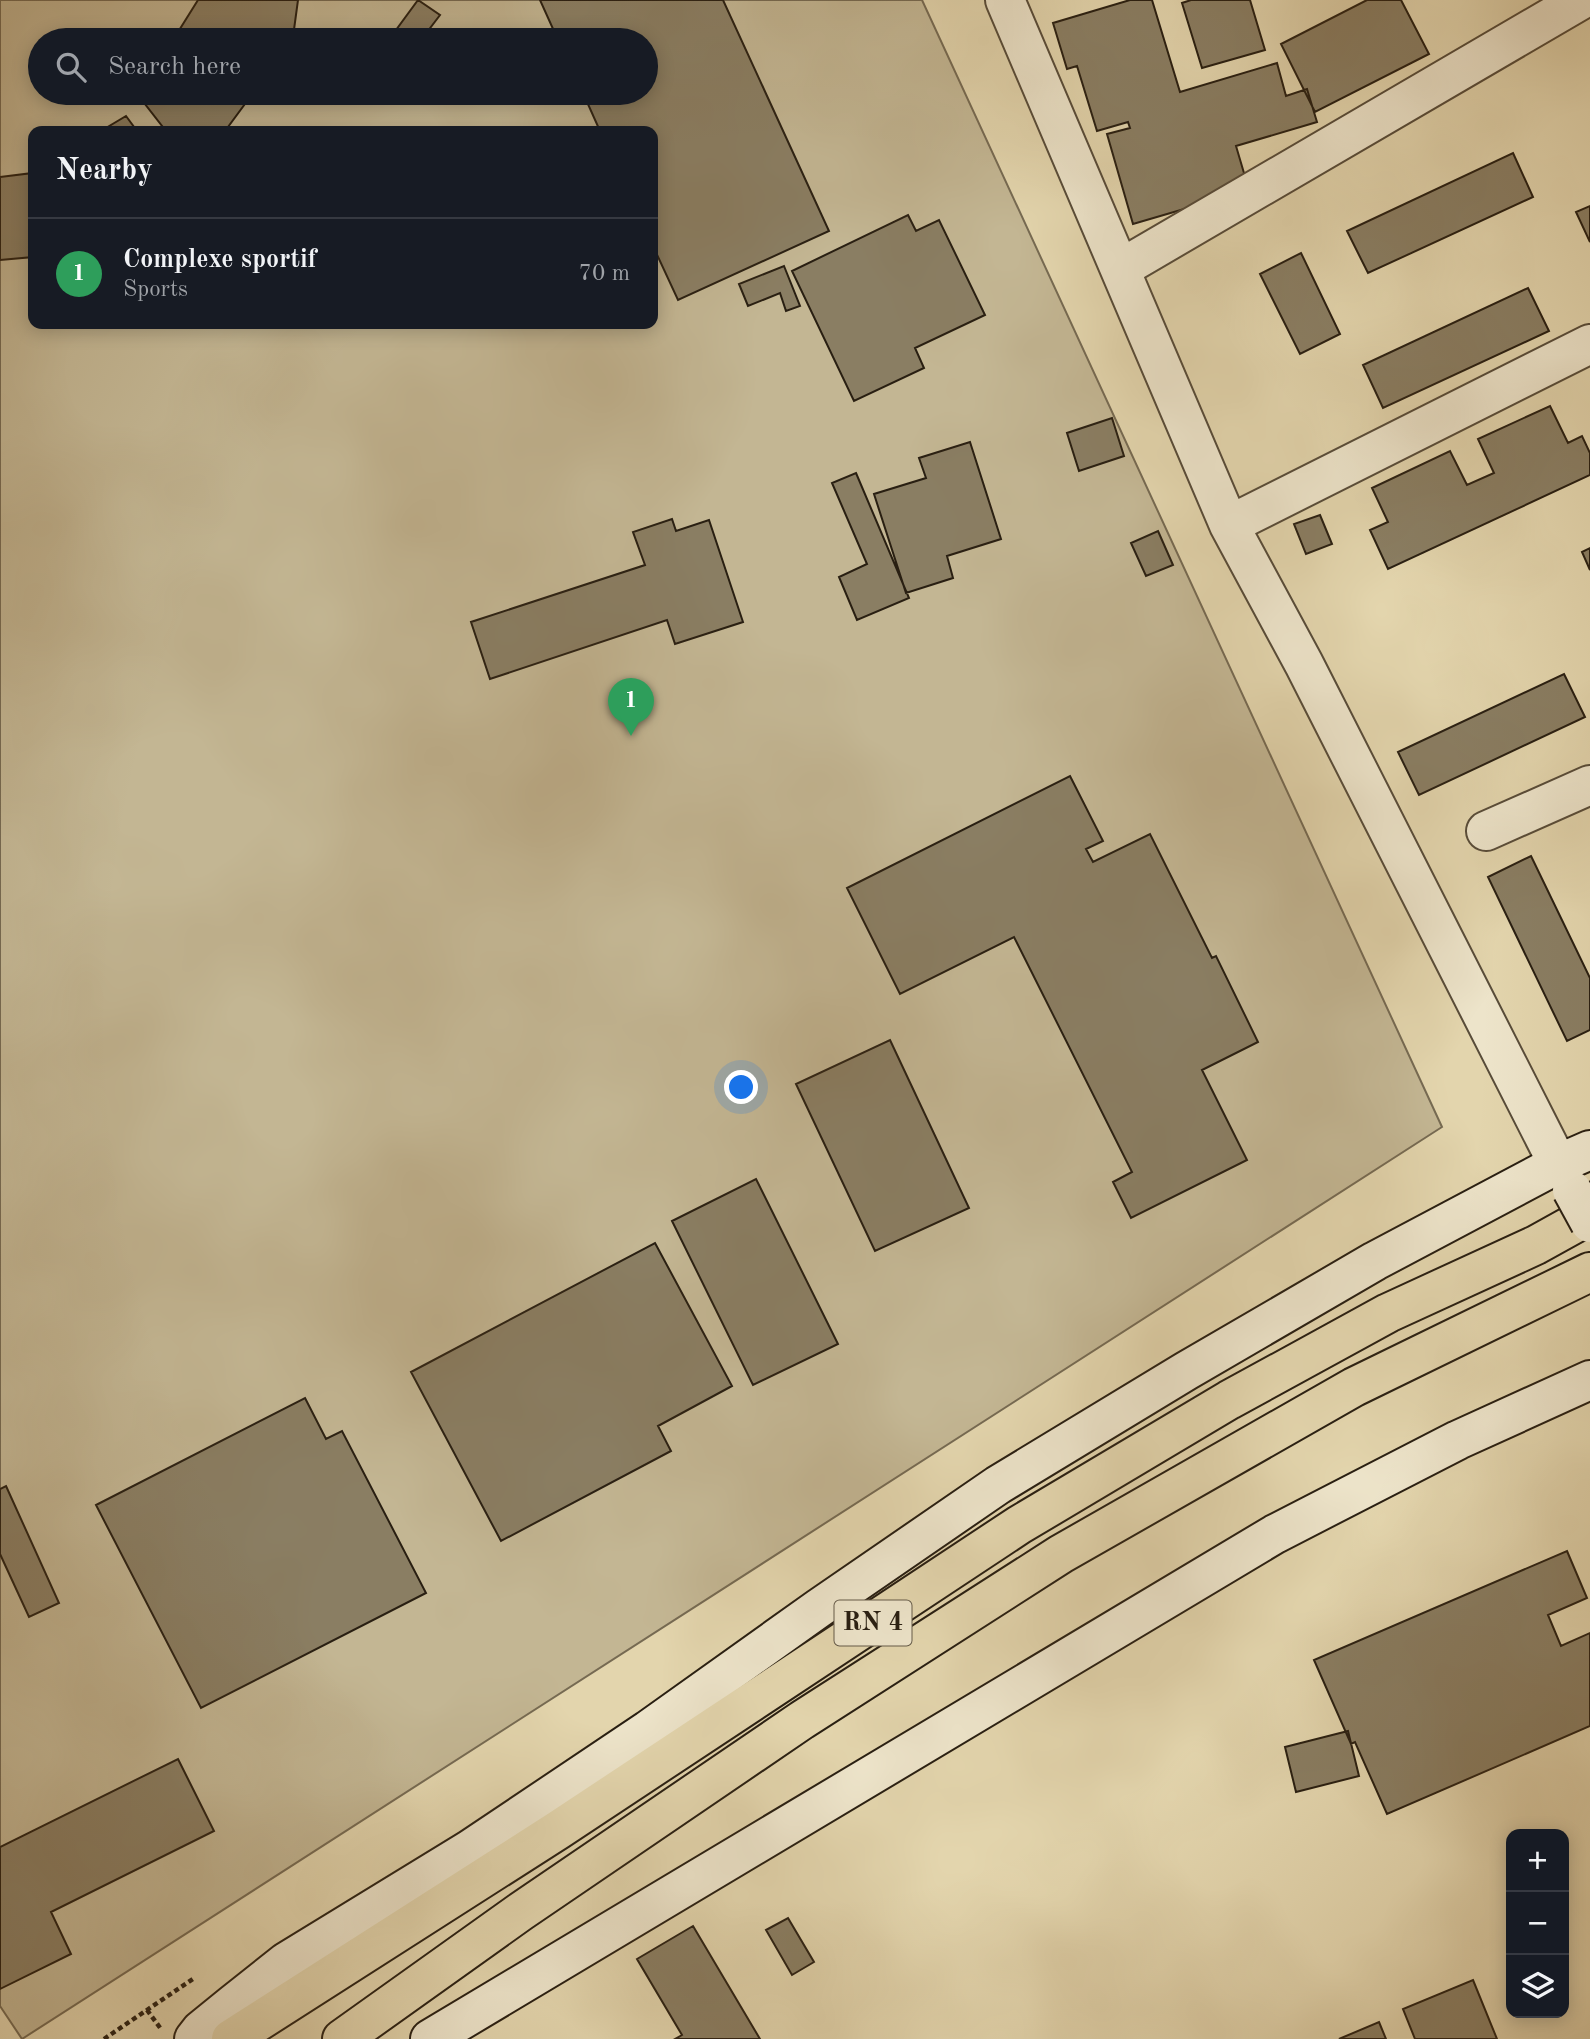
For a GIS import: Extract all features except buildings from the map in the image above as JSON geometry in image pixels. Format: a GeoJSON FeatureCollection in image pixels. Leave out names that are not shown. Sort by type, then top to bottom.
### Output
{"type":"FeatureCollection","features":[{"type":"Feature","properties":{"kind":"highway","name":"RN 4"},"geometry":{"type":"LineString","coordinates":[[231,2039],[558,1830],[1019,1525],[1229,1400],[1388,1313],[1536,1245],[1578,1180]]}},
{"type":"Feature","properties":{"kind":"highway","name":"RN 4"},"geometry":{"type":"LineString","coordinates":[[342,2039],[520,1912],[802,1720],[1061,1554],[1354,1387],[1590,1272]]}},
{"type":"Feature","properties":{"kind":"main road"},"geometry":{"type":"LineString","coordinates":[[1005,0],[1228,525],[1578,1180],[1590,1223]]}},
{"type":"Feature","properties":{"kind":"main road"},"geometry":{"type":"LineString","coordinates":[[1120,268],[1581,0]]}},
{"type":"Feature","properties":{"kind":"main road"},"geometry":{"type":"LineString","coordinates":[[1228,525],[1587,354]]}},
{"type":"Feature","properties":{"kind":"main road"},"geometry":{"type":"LineString","coordinates":[[1486,831],[1590,785]]}},
{"type":"Feature","properties":{"kind":"main road"},"geometry":{"type":"LineString","coordinates":[[194,2039],[286,1962],[469,1850],[648,1730],[998,1485],[1363,1268],[1578,1180]]}},
{"type":"Feature","properties":{"kind":"main road"},"geometry":{"type":"LineString","coordinates":[[430,2039],[1275,1534],[1458,1440],[1590,1380]]}},
{"type":"Feature","properties":{"kind":"path"},"geometry":{"type":"LineString","coordinates":[[104,2039],[193,1979]]}},
{"type":"Feature","properties":{"kind":"shaded area"},"geometry":{"type":"Polygon","coordinates":[[[0,0],[922,0],[1442,1127],[22,2039],[0,2006],[0,0]]]}},
{"type":"Feature","properties":{"kind":"place","name":"Complexe sportif"},"geometry":{"type":"Point","coordinates":[631,736]}}]}
